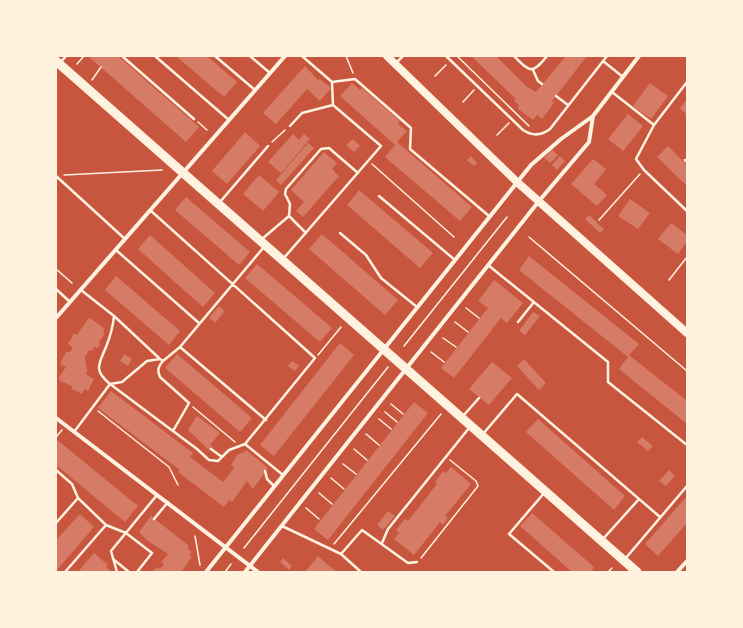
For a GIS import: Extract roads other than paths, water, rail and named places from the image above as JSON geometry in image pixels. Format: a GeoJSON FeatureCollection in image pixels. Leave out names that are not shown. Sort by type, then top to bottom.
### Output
{"type":"FeatureCollection","features":[{"type":"Feature","properties":{"kind":"main road"},"geometry":{"type":"LineString","coordinates":[[387,56],[517,182],[687,333]]}},
{"type":"Feature","properties":{"kind":"main road"},"geometry":{"type":"LineString","coordinates":[[58,62],[637,572]]}},
{"type":"Feature","properties":{"kind":"street"},"geometry":{"type":"LineString","coordinates":[[56,318],[285,56]]}},
{"type":"Feature","properties":{"kind":"street"},"geometry":{"type":"LineString","coordinates":[[206,572],[531,165],[561,139],[593,116],[640,56]]}},
{"type":"Feature","properties":{"kind":"street"},"geometry":{"type":"LineString","coordinates":[[245,572],[539,201],[590,142],[593,116]]}},
{"type":"Feature","properties":{"kind":"street"},"geometry":{"type":"LineString","coordinates":[[56,418],[258,572]]}},
{"type":"Feature","properties":{"kind":"street"},"geometry":{"type":"LineString","coordinates":[[677,572],[687,561]]}},
{"type":"Feature","properties":{"kind":"lane"},"geometry":{"type":"LineString","coordinates":[[58,62],[66,56]]}},
{"type":"Feature","properties":{"kind":"lane"},"geometry":{"type":"LineString","coordinates":[[122,56],[194,119]]}},
{"type":"Feature","properties":{"kind":"lane"},"geometry":{"type":"LineString","coordinates":[[155,56],[229,120]]}},
{"type":"Feature","properties":{"kind":"lane"},"geometry":{"type":"LineString","coordinates":[[215,56],[255,90]]}},
{"type":"Feature","properties":{"kind":"lane"},"geometry":{"type":"LineString","coordinates":[[250,56],[270,73]]}},
{"type":"Feature","properties":{"kind":"lane"},"geometry":{"type":"LineString","coordinates":[[282,260],[381,146],[333,105],[332,82],[302,56]]}},
{"type":"Feature","properties":{"kind":"lane"},"geometry":{"type":"LineString","coordinates":[[395,64],[402,56]]}},
{"type":"Feature","properties":{"kind":"lane"},"geometry":{"type":"LineString","coordinates":[[446,56],[527,132],[539,134],[550,129],[607,56]]}},
{"type":"Feature","properties":{"kind":"lane"},"geometry":{"type":"LineString","coordinates":[[514,56],[527,69],[532,70],[537,68],[547,56]]}},
{"type":"Feature","properties":{"kind":"lane"},"geometry":{"type":"LineString","coordinates":[[603,61],[623,77]]}},
{"type":"Feature","properties":{"kind":"lane"},"geometry":{"type":"LineString","coordinates":[[532,70],[538,81],[542,84]]}},
{"type":"Feature","properties":{"kind":"lane"},"geometry":{"type":"LineString","coordinates":[[332,82],[355,79],[411,128],[410,149],[489,216]]}},
{"type":"Feature","properties":{"kind":"lane"},"geometry":{"type":"LineString","coordinates":[[687,82],[654,125],[636,159],[644,170],[687,211]]}},
{"type":"Feature","properties":{"kind":"lane"},"geometry":{"type":"LineString","coordinates":[[612,92],[654,125]]}},
{"type":"Feature","properties":{"kind":"lane"},"geometry":{"type":"LineString","coordinates":[[556,96],[568,105]]}},
{"type":"Feature","properties":{"kind":"lane"},"geometry":{"type":"LineString","coordinates":[[290,126],[302,113],[333,105]]}},
{"type":"Feature","properties":{"kind":"lane"},"geometry":{"type":"LineString","coordinates":[[219,204],[268,146]]}},
{"type":"Feature","properties":{"kind":"lane"},"geometry":{"type":"LineString","coordinates":[[173,431],[189,403],[160,378],[158,367],[180,347],[234,283],[263,243],[289,216],[290,204],[286,196],[286,189],[321,149],[329,148],[358,173]]}},
{"type":"Feature","properties":{"kind":"lane"},"geometry":{"type":"LineString","coordinates":[[56,176],[125,239]]}},
{"type":"Feature","properties":{"kind":"lane"},"geometry":{"type":"LineString","coordinates":[[379,196],[455,260]]}},
{"type":"Feature","properties":{"kind":"lane"},"geometry":{"type":"LineString","coordinates":[[114,316],[113,328],[98,363],[99,371],[110,384],[209,460],[218,461],[229,450],[245,444],[315,358],[234,283],[150,210]]}},
{"type":"Feature","properties":{"kind":"lane"},"geometry":{"type":"LineString","coordinates":[[289,216],[306,232]]}},
{"type":"Feature","properties":{"kind":"lane"},"geometry":{"type":"LineString","coordinates":[[340,233],[366,255],[381,278],[417,307]]}},
{"type":"Feature","properties":{"kind":"lane"},"geometry":{"type":"LineString","coordinates":[[116,250],[199,324]]}},
{"type":"Feature","properties":{"kind":"lane"},"geometry":{"type":"LineString","coordinates":[[488,265],[608,362],[608,382],[687,445]]}},
{"type":"Feature","properties":{"kind":"lane"},"geometry":{"type":"LineString","coordinates":[[56,289],[70,302]]}},
{"type":"Feature","properties":{"kind":"lane"},"geometry":{"type":"LineString","coordinates":[[81,290],[114,316],[163,361]]}},
{"type":"Feature","properties":{"kind":"lane"},"geometry":{"type":"LineString","coordinates":[[518,322],[534,302]]}},
{"type":"Feature","properties":{"kind":"lane"},"geometry":{"type":"LineString","coordinates":[[180,347],[266,420]]}},
{"type":"Feature","properties":{"kind":"lane"},"geometry":{"type":"LineString","coordinates":[[74,432],[110,384],[122,382],[146,361],[160,359]]}},
{"type":"Feature","properties":{"kind":"lane"},"geometry":{"type":"LineString","coordinates":[[482,436],[517,394],[660,517]]}},
{"type":"Feature","properties":{"kind":"lane"},"geometry":{"type":"LineString","coordinates":[[462,418],[479,398]]}},
{"type":"Feature","properties":{"kind":"lane"},"geometry":{"type":"LineString","coordinates":[[382,543],[388,529],[471,426]]}},
{"type":"Feature","properties":{"kind":"lane"},"geometry":{"type":"LineString","coordinates":[[245,444],[283,475]]}},
{"type":"Feature","properties":{"kind":"lane"},"geometry":{"type":"LineString","coordinates":[[211,449],[222,457]]}},
{"type":"Feature","properties":{"kind":"lane"},"geometry":{"type":"LineString","coordinates":[[56,470],[72,484],[78,498],[106,524],[126,533],[152,553],[137,572]]}},
{"type":"Feature","properties":{"kind":"lane"},"geometry":{"type":"LineString","coordinates":[[266,471],[267,479],[274,486]]}},
{"type":"Feature","properties":{"kind":"lane"},"geometry":{"type":"LineString","coordinates":[[624,560],[687,486]]}},
{"type":"Feature","properties":{"kind":"lane"},"geometry":{"type":"LineString","coordinates":[[545,491],[509,534],[554,572]]}},
{"type":"Feature","properties":{"kind":"lane"},"geometry":{"type":"LineString","coordinates":[[117,572],[111,551],[158,495]]}},
{"type":"Feature","properties":{"kind":"lane"},"geometry":{"type":"LineString","coordinates":[[56,523],[78,498]]}},
{"type":"Feature","properties":{"kind":"lane"},"geometry":{"type":"LineString","coordinates":[[602,541],[639,499]]}},
{"type":"Feature","properties":{"kind":"lane"},"geometry":{"type":"LineString","coordinates":[[154,519],[168,502]]}},
{"type":"Feature","properties":{"kind":"lane"},"geometry":{"type":"LineString","coordinates":[[64,572],[106,524]]}},
{"type":"Feature","properties":{"kind":"lane"},"geometry":{"type":"LineString","coordinates":[[281,526],[340,554],[361,572]]}},
{"type":"Feature","properties":{"kind":"lane"},"geometry":{"type":"LineString","coordinates":[[340,554],[362,530],[408,563],[417,562]]}},
{"type":"Feature","properties":{"kind":"lane"},"geometry":{"type":"LineString","coordinates":[[112,558],[129,572]]}}]}
